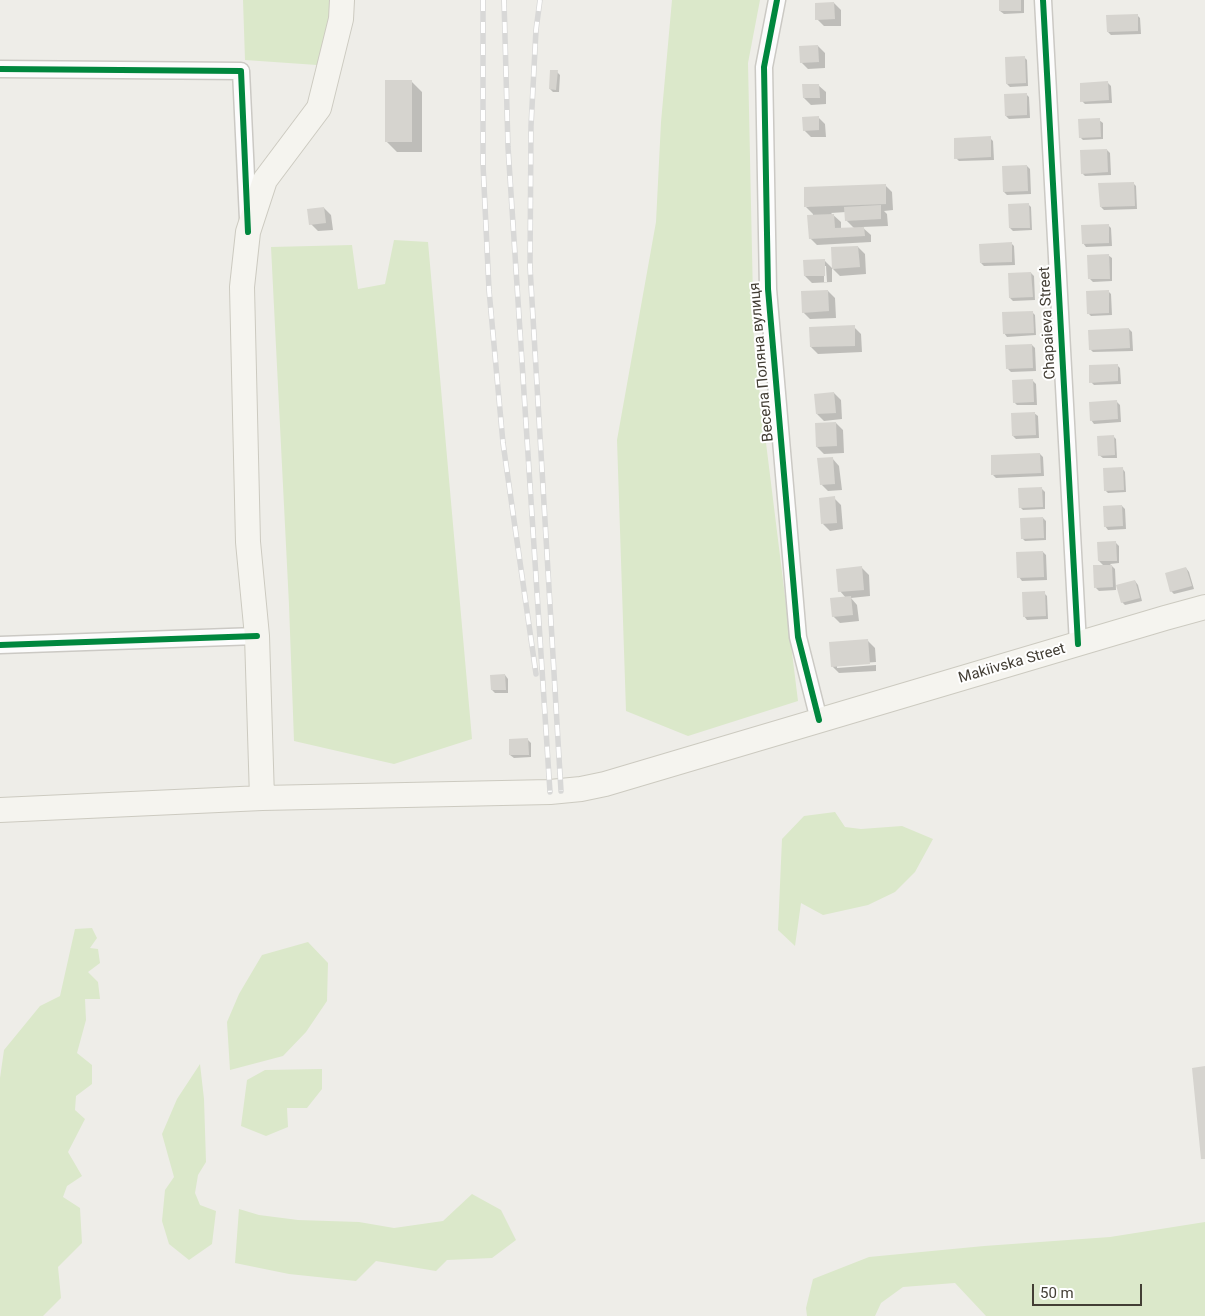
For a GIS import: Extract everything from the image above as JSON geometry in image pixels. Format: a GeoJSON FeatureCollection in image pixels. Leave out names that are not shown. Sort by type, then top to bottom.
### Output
{"type":"FeatureCollection","features":[{"type":"Feature","properties":{"kind":"main road"},"geometry":{"type":"LineString","coordinates":[[262,798],[257,636],[248,542],[242,287],[248,232],[265,180],[320,108],[341,19],[342,0]]}},
{"type":"Feature","properties":{"kind":"main road","name":"Makiivska Street"},"geometry":{"type":"LineString","coordinates":[[0,810],[262,798],[550,792],[581,789],[605,784],[1205,607]]}},
{"type":"Feature","properties":{"kind":"street","name":"Весела Поляна вулиця"},"geometry":{"type":"LineString","coordinates":[[777,0],[764,68],[768,288],[798,637],[819,720]]}},
{"type":"Feature","properties":{"kind":"street","name":"Chapaieva Street"},"geometry":{"type":"LineString","coordinates":[[1043,0],[1078,644]]}},
{"type":"Feature","properties":{"kind":"street"},"geometry":{"type":"LineString","coordinates":[[0,69],[241,70],[248,232]]}},
{"type":"Feature","properties":{"kind":"street"},"geometry":{"type":"LineString","coordinates":[[0,645],[257,636]]}},
{"type":"Feature","properties":{"kind":"green space"},"geometry":{"type":"Polygon","coordinates":[[[243,0],[341,0],[317,65],[245,60],[243,0]]]}},
{"type":"Feature","properties":{"kind":"green space"},"geometry":{"type":"Polygon","coordinates":[[[672,0],[760,0],[748,63],[754,346],[798,701],[688,736],[626,711],[617,440],[656,222],[661,122],[672,0]]]}},
{"type":"Feature","properties":{"kind":"green space"},"geometry":{"type":"Polygon","coordinates":[[[394,240],[428,242],[472,739],[394,764],[294,741],[271,247],[352,245],[358,289],[385,284],[394,240]]]}},
{"type":"Feature","properties":{"kind":"green space"},"geometry":{"type":"Polygon","coordinates":[[[835,812],[845,827],[861,829],[902,826],[933,839],[915,872],[895,892],[868,905],[823,915],[801,903],[795,946],[778,930],[782,839],[804,816],[835,812]]]}},
{"type":"Feature","properties":{"kind":"green space"},"geometry":{"type":"Polygon","coordinates":[[[92,928],[97,938],[90,948],[98,949],[100,963],[88,972],[98,982],[100,999],[85,999],[86,1020],[77,1053],[92,1065],[92,1084],[76,1096],[75,1110],[85,1119],[68,1152],[82,1176],[67,1186],[63,1197],[80,1208],[82,1243],[58,1267],[61,1298],[43,1316],[0,1316],[0,1078],[4,1050],[40,1006],[60,996],[75,929],[92,928]]]}},
{"type":"Feature","properties":{"kind":"green space"},"geometry":{"type":"Polygon","coordinates":[[[308,942],[328,963],[327,1001],[306,1032],[283,1056],[230,1070],[227,1022],[239,994],[262,955],[308,942]]]}},
{"type":"Feature","properties":{"kind":"green space"},"geometry":{"type":"Polygon","coordinates":[[[200,1064],[204,1099],[206,1162],[198,1175],[195,1193],[200,1205],[216,1211],[212,1244],[189,1260],[169,1244],[162,1221],[165,1190],[174,1177],[162,1134],[177,1099],[200,1064]]]}},
{"type":"Feature","properties":{"kind":"green space"},"geometry":{"type":"Polygon","coordinates":[[[322,1069],[322,1089],[307,1108],[287,1108],[288,1127],[266,1136],[241,1126],[247,1080],[265,1070],[322,1069]]]}},
{"type":"Feature","properties":{"kind":"green space"},"geometry":{"type":"Polygon","coordinates":[[[472,1194],[501,1210],[516,1240],[492,1258],[447,1260],[436,1271],[376,1261],[356,1281],[289,1274],[235,1263],[239,1209],[259,1215],[298,1220],[359,1222],[394,1228],[443,1221],[472,1194]]]}},
{"type":"Feature","properties":{"kind":"green space"},"geometry":{"type":"Polygon","coordinates":[[[1205,1222],[1205,1316],[986,1316],[955,1283],[903,1287],[881,1303],[875,1316],[807,1316],[806,1308],[813,1279],[869,1257],[1110,1237],[1205,1222]]]}},
{"type":"Feature","properties":{"kind":"building"},"geometry":{"type":"Polygon","coordinates":[[[999,0],[1021,0],[1021,11],[999,11],[999,0]]]}},
{"type":"Feature","properties":{"kind":"building"},"geometry":{"type":"Polygon","coordinates":[[[834,2],[835,19],[815,20],[815,3],[834,2]]]}},
{"type":"Feature","properties":{"kind":"building"},"geometry":{"type":"Polygon","coordinates":[[[1138,14],[1138,31],[1107,32],[1106,15],[1138,14]]]}},
{"type":"Feature","properties":{"kind":"building"},"geometry":{"type":"Polygon","coordinates":[[[818,45],[819,62],[800,63],[799,46],[818,45]]]}},
{"type":"Feature","properties":{"kind":"building"},"geometry":{"type":"Polygon","coordinates":[[[1025,56],[1026,83],[1006,84],[1005,57],[1025,56]]]}},
{"type":"Feature","properties":{"kind":"building"},"geometry":{"type":"Polygon","coordinates":[[[550,70],[558,70],[556,90],[549,89],[550,70]]]}},
{"type":"Feature","properties":{"kind":"building"},"geometry":{"type":"Polygon","coordinates":[[[385,80],[412,80],[412,142],[385,142],[385,80]]]}},
{"type":"Feature","properties":{"kind":"building"},"geometry":{"type":"Polygon","coordinates":[[[1108,81],[1109,100],[1080,102],[1080,83],[1108,81]]]}},
{"type":"Feature","properties":{"kind":"building"},"geometry":{"type":"Polygon","coordinates":[[[802,84],[819,84],[820,98],[803,98],[802,84]]]}},
{"type":"Feature","properties":{"kind":"building"},"geometry":{"type":"Polygon","coordinates":[[[1027,93],[1027,115],[1005,116],[1004,94],[1027,93]]]}},
{"type":"Feature","properties":{"kind":"building"},"geometry":{"type":"Polygon","coordinates":[[[819,116],[819,130],[803,131],[802,117],[819,116]]]}},
{"type":"Feature","properties":{"kind":"building"},"geometry":{"type":"Polygon","coordinates":[[[1100,118],[1101,137],[1079,138],[1078,119],[1100,118]]]}},
{"type":"Feature","properties":{"kind":"building"},"geometry":{"type":"Polygon","coordinates":[[[991,136],[991,157],[954,159],[954,138],[991,136]]]}},
{"type":"Feature","properties":{"kind":"building"},"geometry":{"type":"Polygon","coordinates":[[[1107,149],[1108,172],[1081,174],[1080,150],[1107,149]]]}},
{"type":"Feature","properties":{"kind":"building"},"geometry":{"type":"Polygon","coordinates":[[[1027,165],[1028,191],[1003,192],[1002,166],[1027,165]]]}},
{"type":"Feature","properties":{"kind":"building"},"geometry":{"type":"Polygon","coordinates":[[[1134,182],[1135,206],[1100,207],[1098,183],[1134,182]]]}},
{"type":"Feature","properties":{"kind":"building"},"geometry":{"type":"Polygon","coordinates":[[[886,184],[886,204],[804,207],[804,187],[886,184]]]}},
{"type":"Feature","properties":{"kind":"building"},"geometry":{"type":"Polygon","coordinates":[[[1029,203],[1030,228],[1009,228],[1008,204],[1029,203]]]}},
{"type":"Feature","properties":{"kind":"building"},"geometry":{"type":"Polygon","coordinates":[[[881,205],[881,219],[845,221],[844,207],[881,205]]]}},
{"type":"Feature","properties":{"kind":"building"},"geometry":{"type":"Polygon","coordinates":[[[324,207],[326,223],[309,225],[307,209],[324,207]]]}},
{"type":"Feature","properties":{"kind":"building"},"geometry":{"type":"Polygon","coordinates":[[[834,214],[835,228],[864,227],[865,236],[809,239],[807,215],[834,214]]]}},
{"type":"Feature","properties":{"kind":"building"},"geometry":{"type":"Polygon","coordinates":[[[1109,224],[1109,243],[1082,244],[1081,225],[1109,224]]]}},
{"type":"Feature","properties":{"kind":"building"},"geometry":{"type":"Polygon","coordinates":[[[1012,242],[1012,262],[980,263],[979,244],[1012,242]]]}},
{"type":"Feature","properties":{"kind":"building"},"geometry":{"type":"Polygon","coordinates":[[[858,246],[860,267],[832,269],[831,247],[858,246]]]}},
{"type":"Feature","properties":{"kind":"building"},"geometry":{"type":"Polygon","coordinates":[[[1109,254],[1110,279],[1088,279],[1087,255],[1109,254]]]}},
{"type":"Feature","properties":{"kind":"building"},"geometry":{"type":"Polygon","coordinates":[[[825,259],[825,276],[804,276],[803,260],[825,259]]]}},
{"type":"Feature","properties":{"kind":"building"},"geometry":{"type":"Polygon","coordinates":[[[1031,272],[1033,297],[1009,298],[1008,273],[1031,272]]]}},
{"type":"Feature","properties":{"kind":"building"},"geometry":{"type":"Polygon","coordinates":[[[828,290],[829,311],[802,313],[801,291],[828,290]]]}},
{"type":"Feature","properties":{"kind":"building"},"geometry":{"type":"Polygon","coordinates":[[[1109,290],[1109,313],[1087,314],[1086,291],[1109,290]]]}},
{"type":"Feature","properties":{"kind":"building"},"geometry":{"type":"Polygon","coordinates":[[[1033,311],[1034,333],[1003,334],[1002,312],[1033,311]]]}},
{"type":"Feature","properties":{"kind":"building"},"geometry":{"type":"Polygon","coordinates":[[[855,325],[855,346],[810,347],[809,327],[855,325]]]}},
{"type":"Feature","properties":{"kind":"building"},"geometry":{"type":"Polygon","coordinates":[[[1129,328],[1130,348],[1089,350],[1088,330],[1129,328]]]}},
{"type":"Feature","properties":{"kind":"building"},"geometry":{"type":"Polygon","coordinates":[[[1032,344],[1033,368],[1006,369],[1005,345],[1032,344]]]}},
{"type":"Feature","properties":{"kind":"building"},"geometry":{"type":"Polygon","coordinates":[[[1118,364],[1118,381],[1089,383],[1089,365],[1118,364]]]}},
{"type":"Feature","properties":{"kind":"building"},"geometry":{"type":"Polygon","coordinates":[[[1033,379],[1034,402],[1013,403],[1012,380],[1033,379]]]}},
{"type":"Feature","properties":{"kind":"building"},"geometry":{"type":"Polygon","coordinates":[[[834,392],[836,413],[816,414],[814,394],[834,392]]]}},
{"type":"Feature","properties":{"kind":"building"},"geometry":{"type":"Polygon","coordinates":[[[1117,400],[1118,419],[1090,421],[1089,402],[1117,400]]]}},
{"type":"Feature","properties":{"kind":"building"},"geometry":{"type":"Polygon","coordinates":[[[1035,412],[1036,435],[1012,436],[1011,413],[1035,412]]]}},
{"type":"Feature","properties":{"kind":"building"},"geometry":{"type":"Polygon","coordinates":[[[836,422],[837,446],[816,447],[815,423],[836,422]]]}},
{"type":"Feature","properties":{"kind":"building"},"geometry":{"type":"Polygon","coordinates":[[[1114,435],[1115,455],[1098,456],[1097,436],[1114,435]]]}},
{"type":"Feature","properties":{"kind":"building"},"geometry":{"type":"Polygon","coordinates":[[[1040,453],[1041,473],[991,475],[991,455],[1040,453]]]}},
{"type":"Feature","properties":{"kind":"building"},"geometry":{"type":"Polygon","coordinates":[[[833,457],[835,484],[820,485],[817,458],[833,457]]]}},
{"type":"Feature","properties":{"kind":"building"},"geometry":{"type":"Polygon","coordinates":[[[1123,467],[1124,490],[1104,491],[1103,468],[1123,467]]]}},
{"type":"Feature","properties":{"kind":"building"},"geometry":{"type":"Polygon","coordinates":[[[1042,487],[1043,507],[1019,508],[1018,488],[1042,487]]]}},
{"type":"Feature","properties":{"kind":"building"},"geometry":{"type":"Polygon","coordinates":[[[835,496],[837,523],[821,524],[819,498],[835,496]]]}},
{"type":"Feature","properties":{"kind":"building"},"geometry":{"type":"Polygon","coordinates":[[[1122,505],[1123,526],[1104,527],[1103,506],[1122,505]]]}},
{"type":"Feature","properties":{"kind":"building"},"geometry":{"type":"Polygon","coordinates":[[[1043,517],[1044,538],[1021,539],[1020,518],[1043,517]]]}},
{"type":"Feature","properties":{"kind":"building"},"geometry":{"type":"Polygon","coordinates":[[[1116,541],[1117,561],[1098,561],[1097,542],[1116,541]]]}},
{"type":"Feature","properties":{"kind":"building"},"geometry":{"type":"Polygon","coordinates":[[[1043,551],[1044,577],[1017,578],[1016,552],[1043,551]]]}},
{"type":"Feature","properties":{"kind":"building"},"geometry":{"type":"Polygon","coordinates":[[[1093,565],[1112,565],[1113,587],[1094,588],[1093,565]]]}},
{"type":"Feature","properties":{"kind":"building"},"geometry":{"type":"Polygon","coordinates":[[[862,566],[864,590],[838,592],[836,569],[862,566]]]}},
{"type":"Feature","properties":{"kind":"building"},"geometry":{"type":"Polygon","coordinates":[[[1186,567],[1192,586],[1170,592],[1165,573],[1186,567]]]}},
{"type":"Feature","properties":{"kind":"building"},"geometry":{"type":"Polygon","coordinates":[[[1135,580],[1140,598],[1121,603],[1116,585],[1135,580]]]}},
{"type":"Feature","properties":{"kind":"building"},"geometry":{"type":"Polygon","coordinates":[[[1045,591],[1046,616],[1023,617],[1022,592],[1045,591]]]}},
{"type":"Feature","properties":{"kind":"building"},"geometry":{"type":"Polygon","coordinates":[[[851,596],[853,615],[832,617],[830,598],[851,596]]]}},
{"type":"Feature","properties":{"kind":"building"},"geometry":{"type":"Polygon","coordinates":[[[868,639],[870,664],[831,667],[829,642],[868,639]]]}},
{"type":"Feature","properties":{"kind":"building"},"geometry":{"type":"Polygon","coordinates":[[[505,674],[506,690],[491,690],[490,675],[505,674]]]}},
{"type":"Feature","properties":{"kind":"building"},"geometry":{"type":"Polygon","coordinates":[[[528,738],[529,755],[509,755],[509,739],[528,738]]]}},
{"type":"Feature","properties":{"kind":"building"},"geometry":{"type":"Polygon","coordinates":[[[1205,1066],[1205,1159],[1201,1159],[1192,1068],[1205,1066]]]}},
{"type":"Feature","properties":{"kind":"railway"},"geometry":{"type":"LineString","coordinates":[[483,0],[483,164],[489,290],[503,443],[536,674]]}},
{"type":"Feature","properties":{"kind":"railway"},"geometry":{"type":"LineString","coordinates":[[504,0],[508,147],[550,792]]}},
{"type":"Feature","properties":{"kind":"railway"},"geometry":{"type":"LineString","coordinates":[[540,0],[536,30],[531,126],[530,267],[561,791]]}},
{"type":"Feature","properties":{"kind":"cycle path"},"geometry":{"type":"LineString","coordinates":[[777,0],[764,67],[768,289],[798,637],[819,720]]}},
{"type":"Feature","properties":{"kind":"cycle path"},"geometry":{"type":"LineString","coordinates":[[1043,0],[1078,644]]}},
{"type":"Feature","properties":{"kind":"cycle path"},"geometry":{"type":"LineString","coordinates":[[0,69],[241,71],[248,232]]}},
{"type":"Feature","properties":{"kind":"cycle path"},"geometry":{"type":"LineString","coordinates":[[0,645],[257,636]]}}]}
